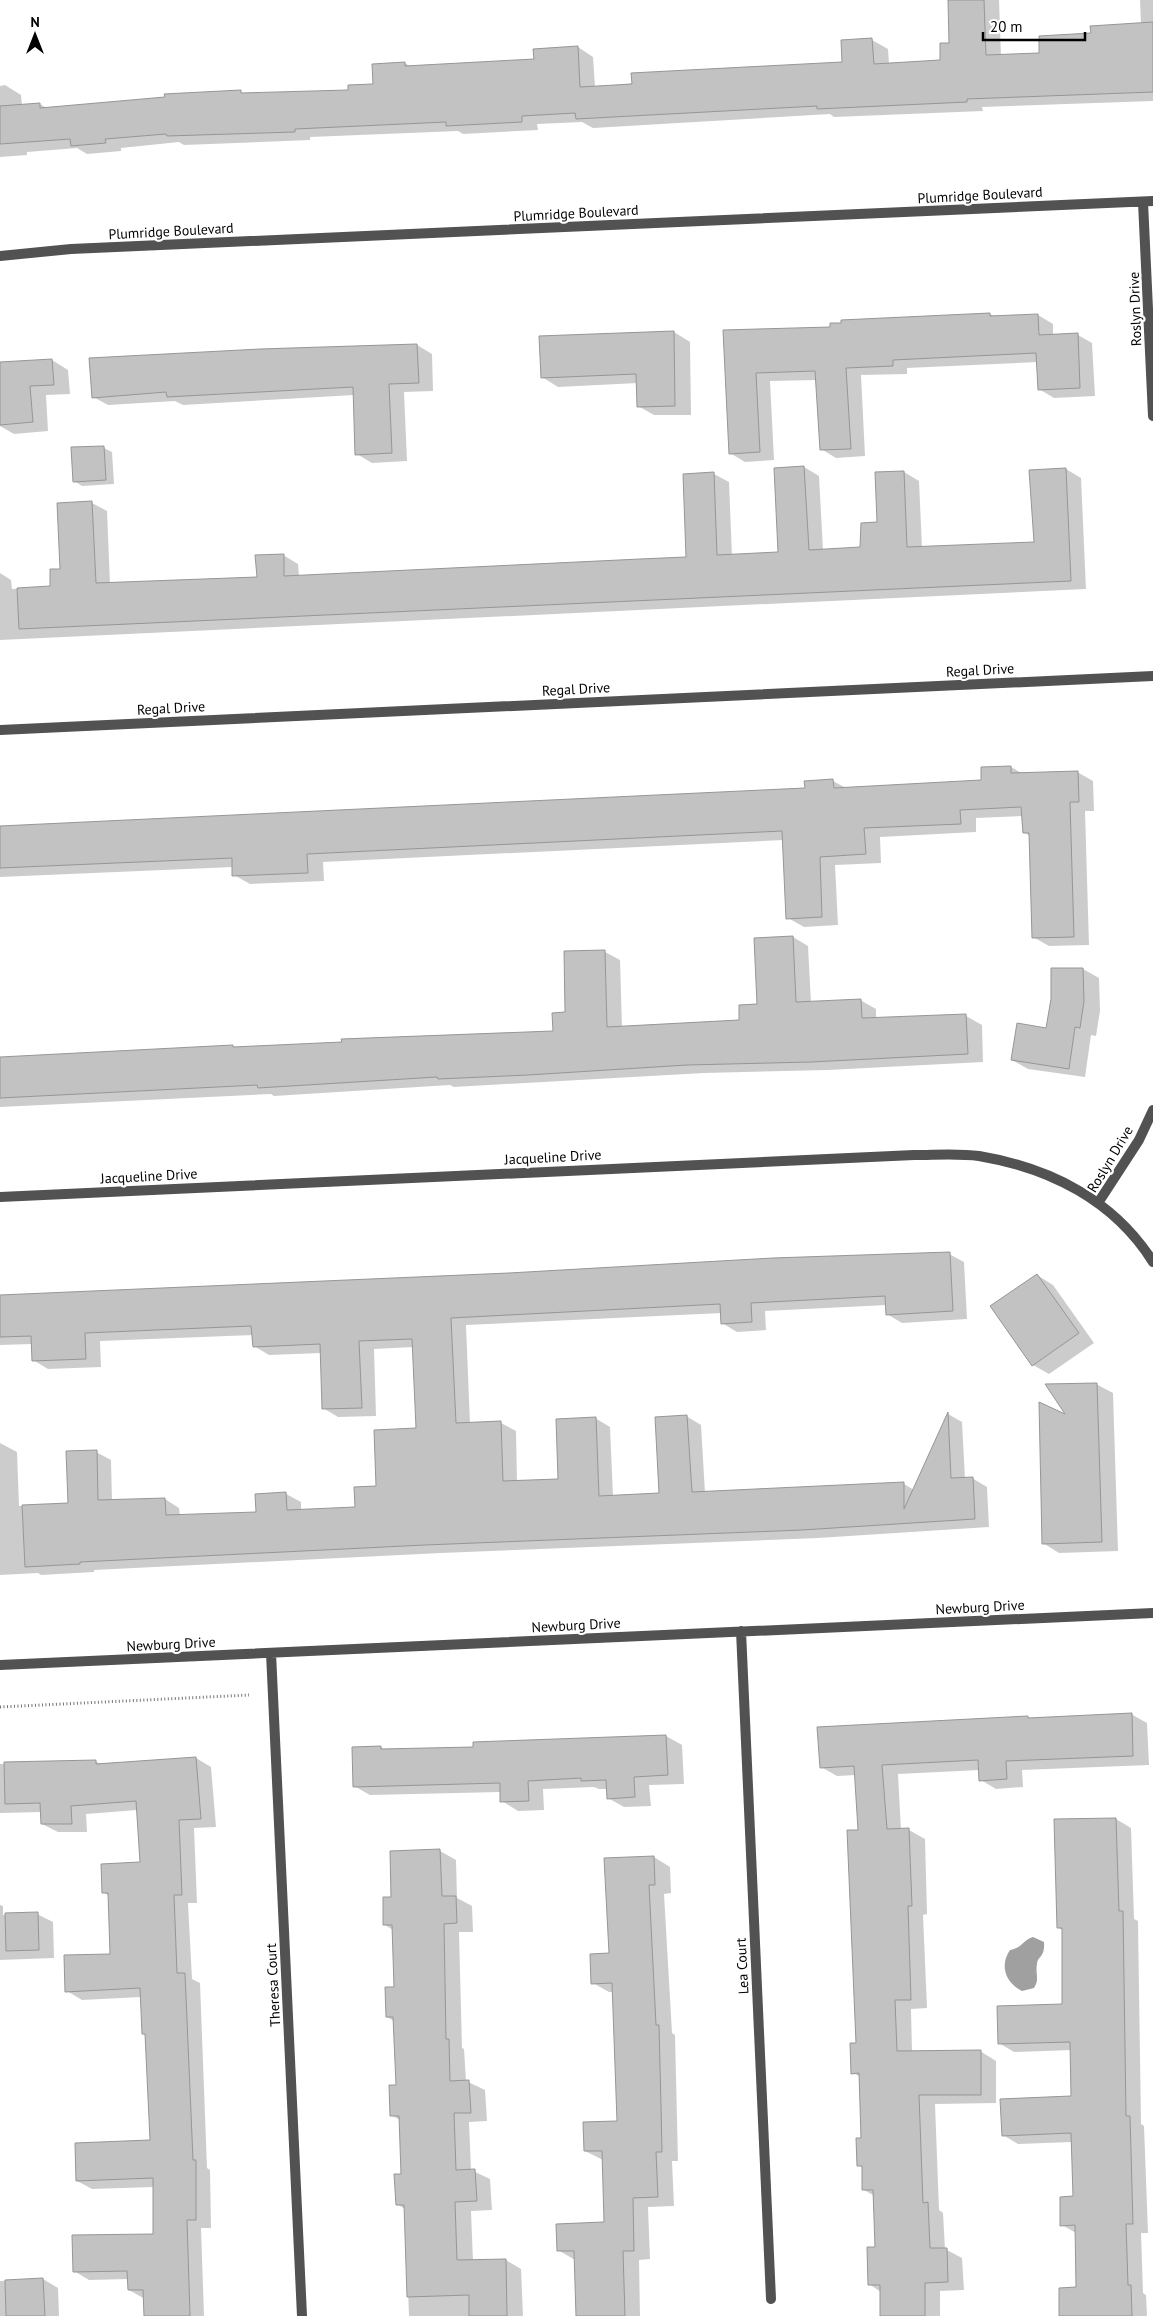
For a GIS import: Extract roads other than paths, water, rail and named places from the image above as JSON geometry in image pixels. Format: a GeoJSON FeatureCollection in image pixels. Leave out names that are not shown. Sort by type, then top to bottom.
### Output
{"type":"FeatureCollection","features":[{"type":"Feature","properties":{"kind":"street","name":"Plumridge Boulevard"},"geometry":{"type":"LineString","coordinates":[[0,256],[71,249],[1148,202]]}},
{"type":"Feature","properties":{"kind":"street","name":"Roslyn Drive"},"geometry":{"type":"LineString","coordinates":[[1148,202],[1153,416]]}},
{"type":"Feature","properties":{"kind":"street","name":"Regal Drive"},"geometry":{"type":"LineString","coordinates":[[0,730],[1153,676]]}},
{"type":"Feature","properties":{"kind":"street","name":"Roslyn Drive"},"geometry":{"type":"LineString","coordinates":[[1153,1110],[1139,1140],[1098,1203],[1140,1241],[1153,1262]]}},
{"type":"Feature","properties":{"kind":"street","name":"Jacqueline Drive"},"geometry":{"type":"LineString","coordinates":[[0,1196],[914,1155],[977,1156],[1030,1167],[1063,1181],[1098,1203]]}},
{"type":"Feature","properties":{"kind":"street","name":"Newburg Drive"},"geometry":{"type":"LineString","coordinates":[[0,1665],[1153,1613]]}},
{"type":"Feature","properties":{"kind":"street","name":"Lea Court"},"geometry":{"type":"LineString","coordinates":[[741,1631],[770,2299]]}},
{"type":"Feature","properties":{"kind":"street","name":"Theresa Court"},"geometry":{"type":"LineString","coordinates":[[271,1653],[302,2316]]}}]}
